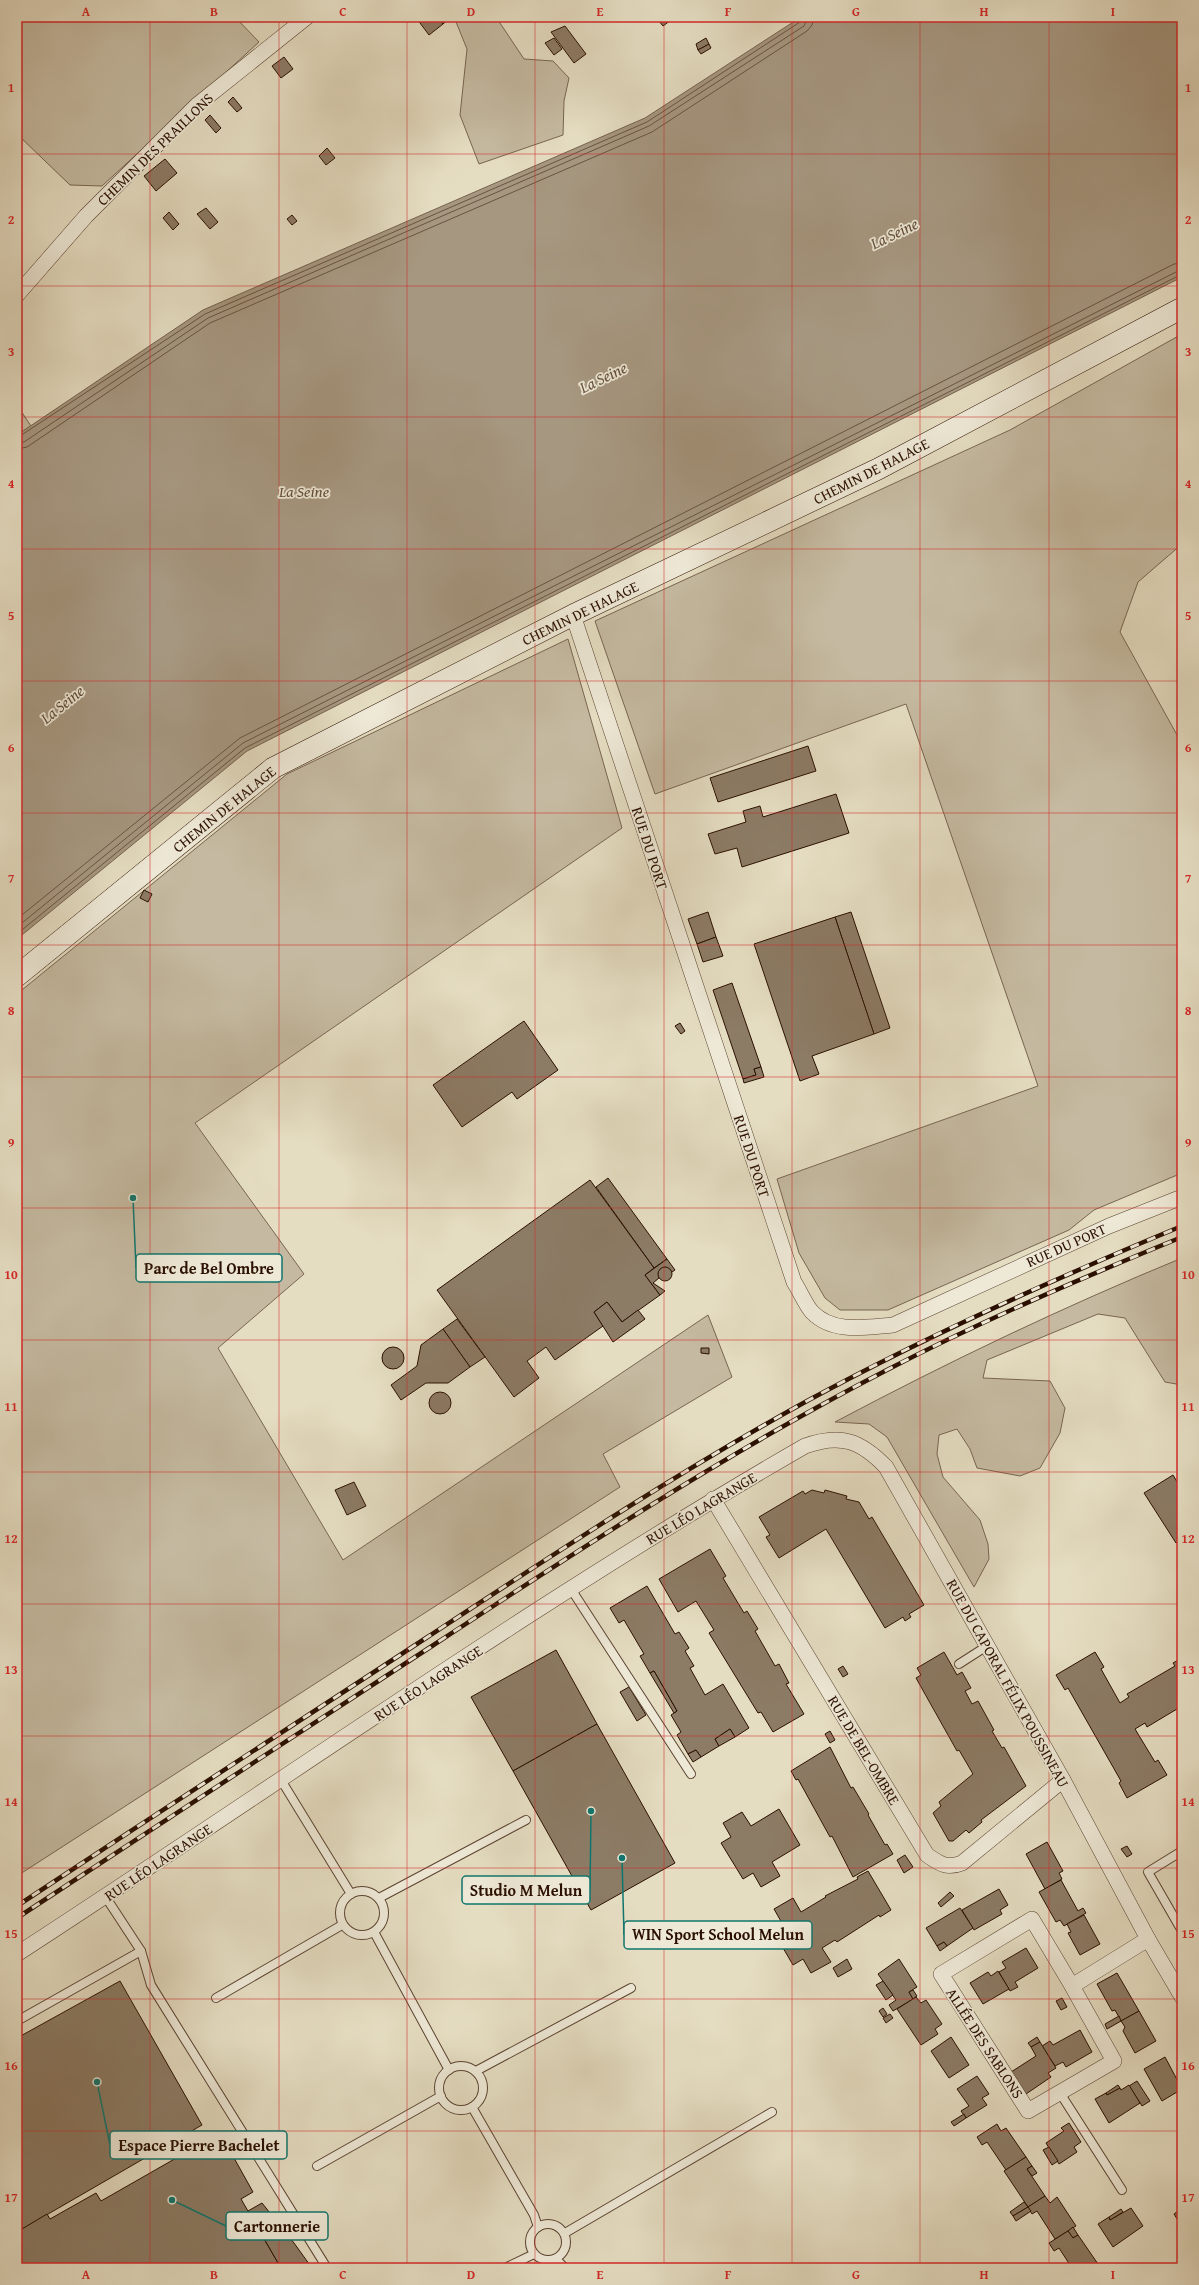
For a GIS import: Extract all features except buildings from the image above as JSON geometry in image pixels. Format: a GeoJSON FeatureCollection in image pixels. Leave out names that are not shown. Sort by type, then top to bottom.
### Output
{"type":"FeatureCollection","features":[{"type":"Feature","properties":{"kind":"street","name":"CHEMIN DES PRAILLONS"},"geometry":{"type":"LineString","coordinates":[[17,295],[86,216],[197,105],[307,17]]}},
{"type":"Feature","properties":{"kind":"street","name":"CHEMIN DE HALAGE"},"geometry":{"type":"LineString","coordinates":[[17,976],[273,768],[573,615],[878,469],[1182,308]]}},
{"type":"Feature","properties":{"kind":"street","name":"RUE DU PORT"},"geometry":{"type":"LineString","coordinates":[[573,615],[794,1282],[812,1312],[834,1326],[862,1328],[893,1325],[1109,1226],[1182,1197]]}},
{"type":"Feature","properties":{"kind":"street","name":"RUE LÉO LAGRANGE"},"geometry":{"type":"LineString","coordinates":[[17,1954],[571,1589],[713,1499],[805,1446],[821,1440],[836,1439],[851,1442]]}},
{"type":"Feature","properties":{"kind":"street","name":"RUE DU CAPORAL FÉLIX POUSSINEAU"},"geometry":{"type":"LineString","coordinates":[[851,1442],[870,1451],[886,1468],[1063,1780],[1148,1939],[1182,1997]]}},
{"type":"Feature","properties":{"kind":"street","name":"RUE DE BEL-OMBRE"},"geometry":{"type":"LineString","coordinates":[[713,1499],[927,1855],[941,1866],[953,1867],[962,1863],[1063,1780]]}},
{"type":"Feature","properties":{"kind":"street","name":"ALLÉE DES SABLONS"},"geometry":{"type":"LineString","coordinates":[[1032,1919],[1072,1986],[1114,2061],[1028,2111],[941,1974],[1032,1919]]}},
{"type":"Feature","properties":{"kind":"street"},"geometry":{"type":"LineString","coordinates":[[1072,1986],[1148,1939]]}},
{"type":"Feature","properties":{"kind":"lane"},"geometry":{"type":"LineString","coordinates":[[571,1589],[690,1774]]}},
{"type":"Feature","properties":{"kind":"lane"},"geometry":{"type":"LineString","coordinates":[[959,1664],[987,1646]]}},
{"type":"Feature","properties":{"kind":"lane"},"geometry":{"type":"LineString","coordinates":[[281,1780],[351,1894]]}},
{"type":"Feature","properties":{"kind":"lane"},"geometry":{"type":"LineString","coordinates":[[379,1898],[526,1820]]}},
{"type":"Feature","properties":{"kind":"lane"},"geometry":{"type":"LineString","coordinates":[[1182,1851],[1148,1872],[1182,1931]]}},
{"type":"Feature","properties":{"kind":"lane"},"geometry":{"type":"LineString","coordinates":[[366,1891],[379,1898],[383,1905],[384,1920],[374,1932],[368,1935],[353,1934],[342,1925],[339,1911],[341,1904],[351,1894],[366,1891]]}},
{"type":"Feature","properties":{"kind":"lane"},"geometry":{"type":"LineString","coordinates":[[105,1896],[141,1951],[151,1985],[327,2268]]}},
{"type":"Feature","properties":{"kind":"lane"},"geometry":{"type":"LineString","coordinates":[[216,1998],[342,1925]]}},
{"type":"Feature","properties":{"kind":"lane"},"geometry":{"type":"LineString","coordinates":[[374,1932],[449,2070]]}},
{"type":"Feature","properties":{"kind":"lane"},"geometry":{"type":"LineString","coordinates":[[17,2021],[141,1951]]}},
{"type":"Feature","properties":{"kind":"lane"},"geometry":{"type":"LineString","coordinates":[[476,2071],[631,1988]]}},
{"type":"Feature","properties":{"kind":"lane"},"geometry":{"type":"LineString","coordinates":[[463,2066],[476,2071],[480,2077],[483,2090],[478,2103],[465,2110],[450,2107],[441,2096],[440,2082],[449,2070],[463,2066]]}},
{"type":"Feature","properties":{"kind":"lane"},"geometry":{"type":"LineString","coordinates":[[1060,2093],[1122,2190]]}},
{"type":"Feature","properties":{"kind":"lane"},"geometry":{"type":"LineString","coordinates":[[317,2166],[441,2096]]}},
{"type":"Feature","properties":{"kind":"lane"},"geometry":{"type":"LineString","coordinates":[[472,2107],[534,2216],[538,2227]]}},
{"type":"Feature","properties":{"kind":"lane"},"geometry":{"type":"LineString","coordinates":[[565,2233],[772,2112]]}},
{"type":"Feature","properties":{"kind":"lane"},"geometry":{"type":"LineString","coordinates":[[550,2224],[561,2228],[565,2233],[567,2239],[565,2251],[556,2259],[544,2260],[534,2254],[530,2242],[531,2236],[538,2227],[550,2224]]}},
{"type":"Feature","properties":{"kind":"lane"},"geometry":{"type":"LineString","coordinates":[[506,2268],[534,2254]]}},
{"type":"Feature","properties":{"kind":"lane"},"geometry":{"type":"LineString","coordinates":[[556,2259],[565,2268]]}},
{"type":"Feature","properties":{"kind":"shaded area"},"geometry":{"type":"Polygon","coordinates":[[[17,17],[235,17],[259,42],[102,186],[70,185],[17,134],[17,17]]]}},
{"type":"Feature","properties":{"kind":"shaded area"},"geometry":{"type":"Polygon","coordinates":[[[454,17],[496,17],[524,59],[553,61],[569,78],[564,101],[563,135],[479,164],[460,115],[467,49],[454,17]]]}},
{"type":"Feature","properties":{"kind":"shaded area"},"geometry":{"type":"Polygon","coordinates":[[[1182,334],[1182,544],[1138,582],[1120,632],[1182,744],[1182,1173],[1094,1210],[1069,1230],[888,1310],[840,1310],[825,1298],[799,1253],[777,1179],[1038,1086],[906,704],[655,794],[595,621],[1010,430],[1182,334]]]}},
{"type":"Feature","properties":{"kind":"shaded area"},"geometry":{"type":"Polygon","coordinates":[[[17,405],[31,426],[17,435],[17,405]]]}},
{"type":"Feature","properties":{"kind":"shaded area"},"geometry":{"type":"Polygon","coordinates":[[[568,639],[622,828],[195,1123],[304,1274],[218,1348],[343,1560],[708,1315],[732,1377],[603,1454],[620,1487],[17,1876],[17,994],[287,774],[568,639]]]}},
{"type":"Feature","properties":{"kind":"shaded area"},"geometry":{"type":"Polygon","coordinates":[[[1182,1258],[1182,1385],[1165,1382],[1125,1318],[1098,1314],[987,1360],[983,1378],[1050,1381],[1065,1408],[1060,1433],[1040,1468],[1020,1476],[977,1468],[970,1449],[957,1429],[939,1435],[937,1454],[943,1477],[980,1520],[988,1544],[989,1559],[974,1587],[887,1437],[869,1424],[835,1422],[1006,1336],[1093,1296],[1182,1258]]]}},
{"type":"Feature","properties":{"kind":"water","name":"La Seine"},"geometry":{"type":"Polygon","coordinates":[[[801,17],[1182,17],[1182,277],[247,751],[17,939],[17,435],[203,310],[645,118],[801,17]]]}},
{"type":"Feature","properties":{"kind":"railway"},"geometry":{"type":"LineString","coordinates":[[17,1906],[567,1546],[758,1428],[899,1353],[945,1331],[1086,1266],[1182,1226]]}},
{"type":"Feature","properties":{"kind":"railway"},"geometry":{"type":"LineString","coordinates":[[17,1918],[543,1574],[655,1502],[769,1434],[885,1371],[995,1317],[1069,1284],[1182,1237]]}},
{"type":"Feature","properties":{"kind":"place","name":"Parc de Bel Ombre"},"geometry":{"type":"Point","coordinates":[133,1198]}},
{"type":"Feature","properties":{"kind":"place","name":"Studio M Melun"},"geometry":{"type":"Point","coordinates":[591,1811]}},
{"type":"Feature","properties":{"kind":"place","name":"WIN Sport School Melun"},"geometry":{"type":"Point","coordinates":[622,1858]}},
{"type":"Feature","properties":{"kind":"place","name":"Espace Pierre Bachelet"},"geometry":{"type":"Point","coordinates":[97,2082]}},
{"type":"Feature","properties":{"kind":"place","name":"Cartonnerie"},"geometry":{"type":"Point","coordinates":[172,2200]}}]}
